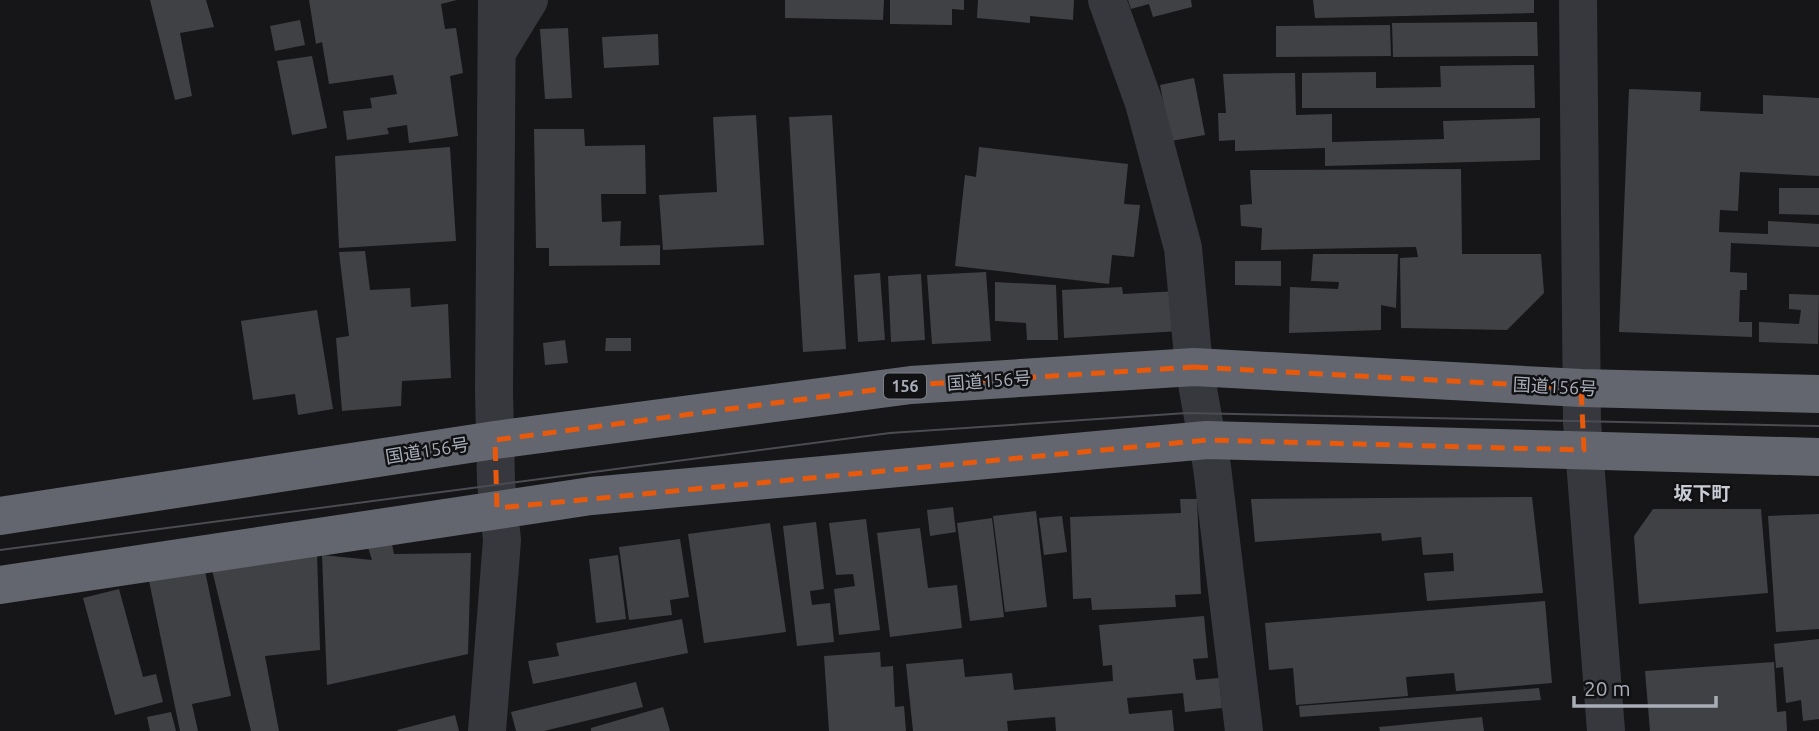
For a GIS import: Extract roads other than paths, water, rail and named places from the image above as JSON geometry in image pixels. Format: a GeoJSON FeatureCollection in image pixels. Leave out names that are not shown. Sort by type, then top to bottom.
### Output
{"type":"FeatureCollection","features":[{"type":"Feature","properties":{"kind":"highway","name":"国道156号"},"geometry":{"type":"LineString","coordinates":[[0,516],[495,440],[911,385],[1195,367],[1581,388],[1819,394]]}},
{"type":"Feature","properties":{"kind":"highway"},"geometry":{"type":"LineString","coordinates":[[0,586],[497,508],[618,493],[1207,440],[1819,457]]}},
{"type":"Feature","properties":{"kind":"street"},"geometry":{"type":"LineString","coordinates":[[487,731],[502,540],[497,508],[495,440],[497,0]]}},
{"type":"Feature","properties":{"kind":"street"},"geometry":{"type":"LineString","coordinates":[[497,53],[529,0]]}},
{"type":"Feature","properties":{"kind":"street"},"geometry":{"type":"LineString","coordinates":[[1107,0],[1144,103],[1183,248],[1195,367],[1207,440],[1244,731]]}},
{"type":"Feature","properties":{"kind":"street"},"geometry":{"type":"LineString","coordinates":[[1578,0],[1581,388],[1606,731]]}},
{"type":"Feature","properties":{"kind":"tram line"},"geometry":{"type":"LineString","coordinates":[[0,550],[890,433],[1187,413],[1819,426]]}},
{"type":"Feature","properties":{"kind":"district","name":"坂下町"},"geometry":{"type":"Point","coordinates":[1702,493]}}]}
